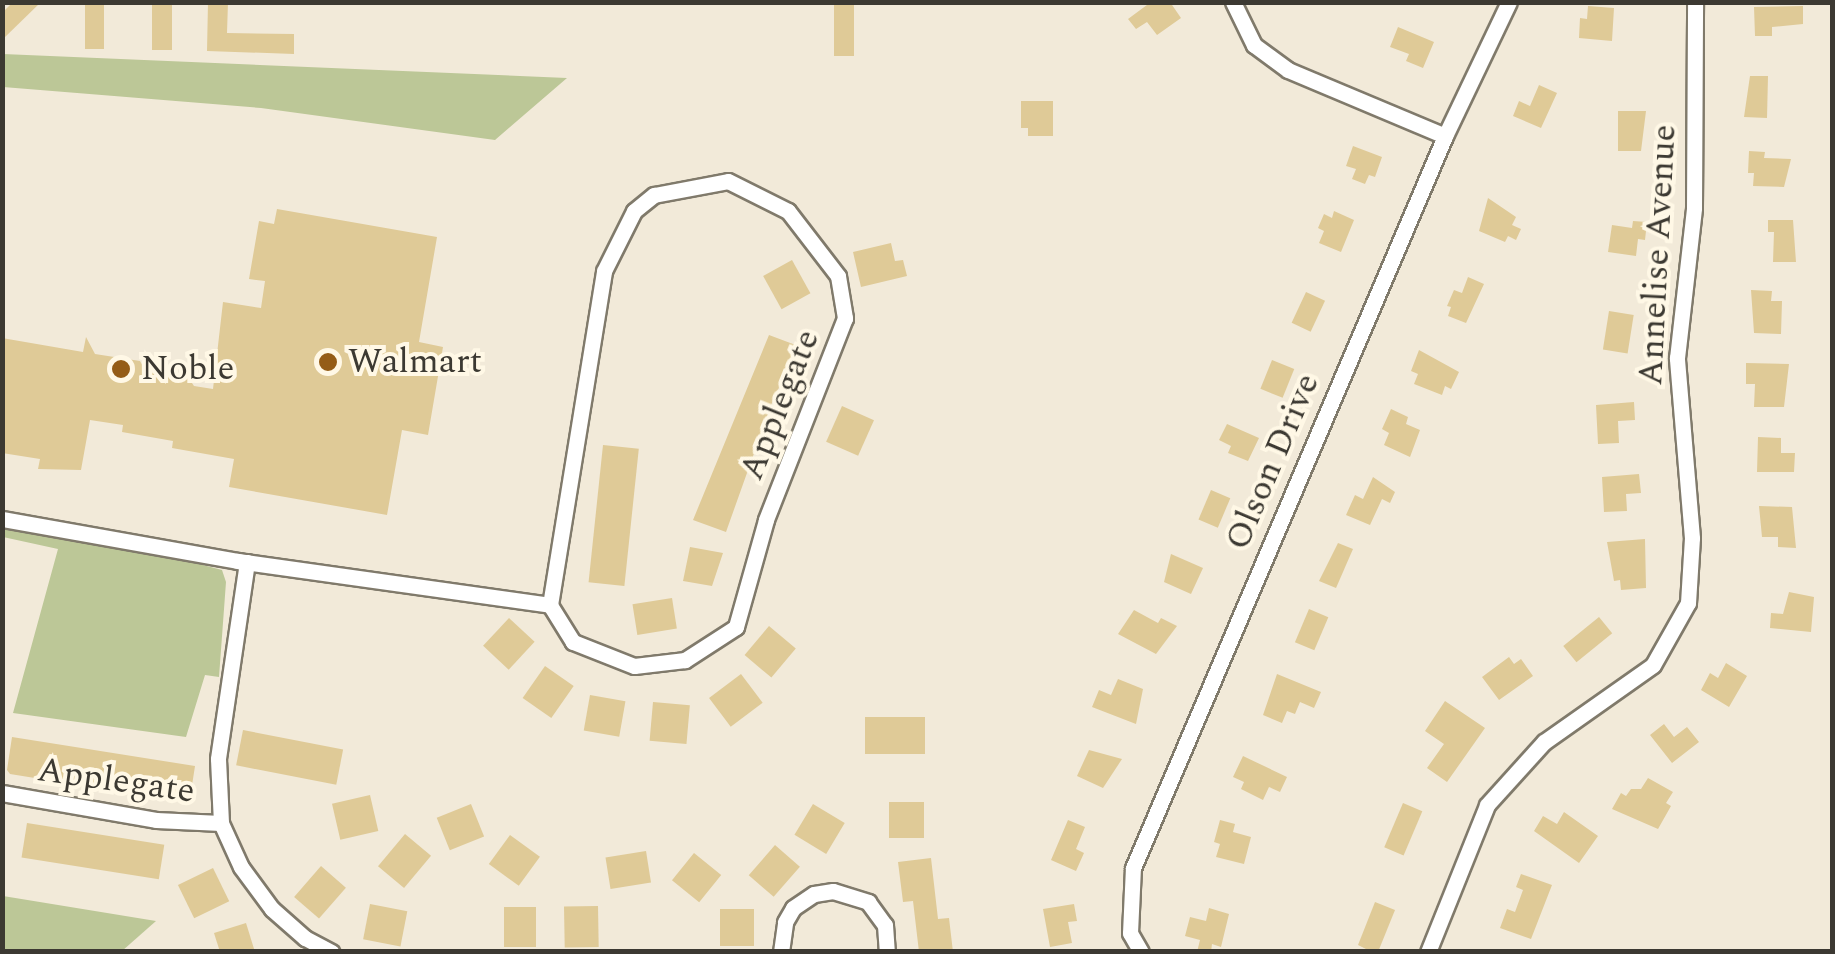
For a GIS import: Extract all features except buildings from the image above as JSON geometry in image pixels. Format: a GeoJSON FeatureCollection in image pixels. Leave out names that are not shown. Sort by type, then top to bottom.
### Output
{"type":"FeatureCollection","features":[{"type":"Feature","properties":{"kind":"street"},"geometry":{"type":"LineString","coordinates":[[1232,2],[1254,45],[1288,70],[1445,136]]}},
{"type":"Feature","properties":{"kind":"street","name":"Olson Drive"},"geometry":{"type":"LineString","coordinates":[[1141,952],[1130,932],[1133,868],[1445,136],[1509,2]]}},
{"type":"Feature","properties":{"kind":"street","name":"Annelise Avenue"},"geometry":{"type":"LineString","coordinates":[[1428,952],[1487,805],[1544,742],[1653,665],[1688,603],[1692,538],[1677,358],[1694,208],[1695,2]]}},
{"type":"Feature","properties":{"kind":"street","name":"Applegate"},"geometry":{"type":"LineString","coordinates":[[728,181],[760,194],[788,211],[838,276],[846,318],[766,520],[736,627],[685,660],[634,666],[572,642],[550,605],[604,270],[615,243],[634,211],[654,195],[728,181]]}},
{"type":"Feature","properties":{"kind":"street"},"geometry":{"type":"LineString","coordinates":[[2,519],[247,562],[550,605]]}},
{"type":"Feature","properties":{"kind":"street","name":"Applegate"},"geometry":{"type":"LineString","coordinates":[[247,562],[218,759],[221,822],[241,867],[272,910],[330,952]]}},
{"type":"Feature","properties":{"kind":"street","name":"Applegate"},"geometry":{"type":"LineString","coordinates":[[2,793],[156,820],[221,822]]}},
{"type":"Feature","properties":{"kind":"street"},"geometry":{"type":"LineString","coordinates":[[781,952],[786,922],[794,908],[814,894],[833,890],[868,902],[885,926],[887,952]]}},
{"type":"Feature","properties":{"kind":"green space"},"geometry":{"type":"Polygon","coordinates":[[[3,54],[567,78],[495,140],[261,108],[3,87],[3,54]]]}},
{"type":"Feature","properties":{"kind":"green space"},"geometry":{"type":"Polygon","coordinates":[[[2,524],[146,550],[222,570],[226,582],[219,677],[205,675],[186,737],[13,713],[58,549],[3,537],[2,524]]]}},
{"type":"Feature","properties":{"kind":"green space"},"geometry":{"type":"Polygon","coordinates":[[[2,896],[156,921],[122,951],[3,951],[2,896]]]}},
{"type":"Feature","properties":{"kind":"place","name":"Walmart"},"geometry":{"type":"Point","coordinates":[328,362]}},
{"type":"Feature","properties":{"kind":"place","name":"Noble"},"geometry":{"type":"Point","coordinates":[121,369]}}]}
